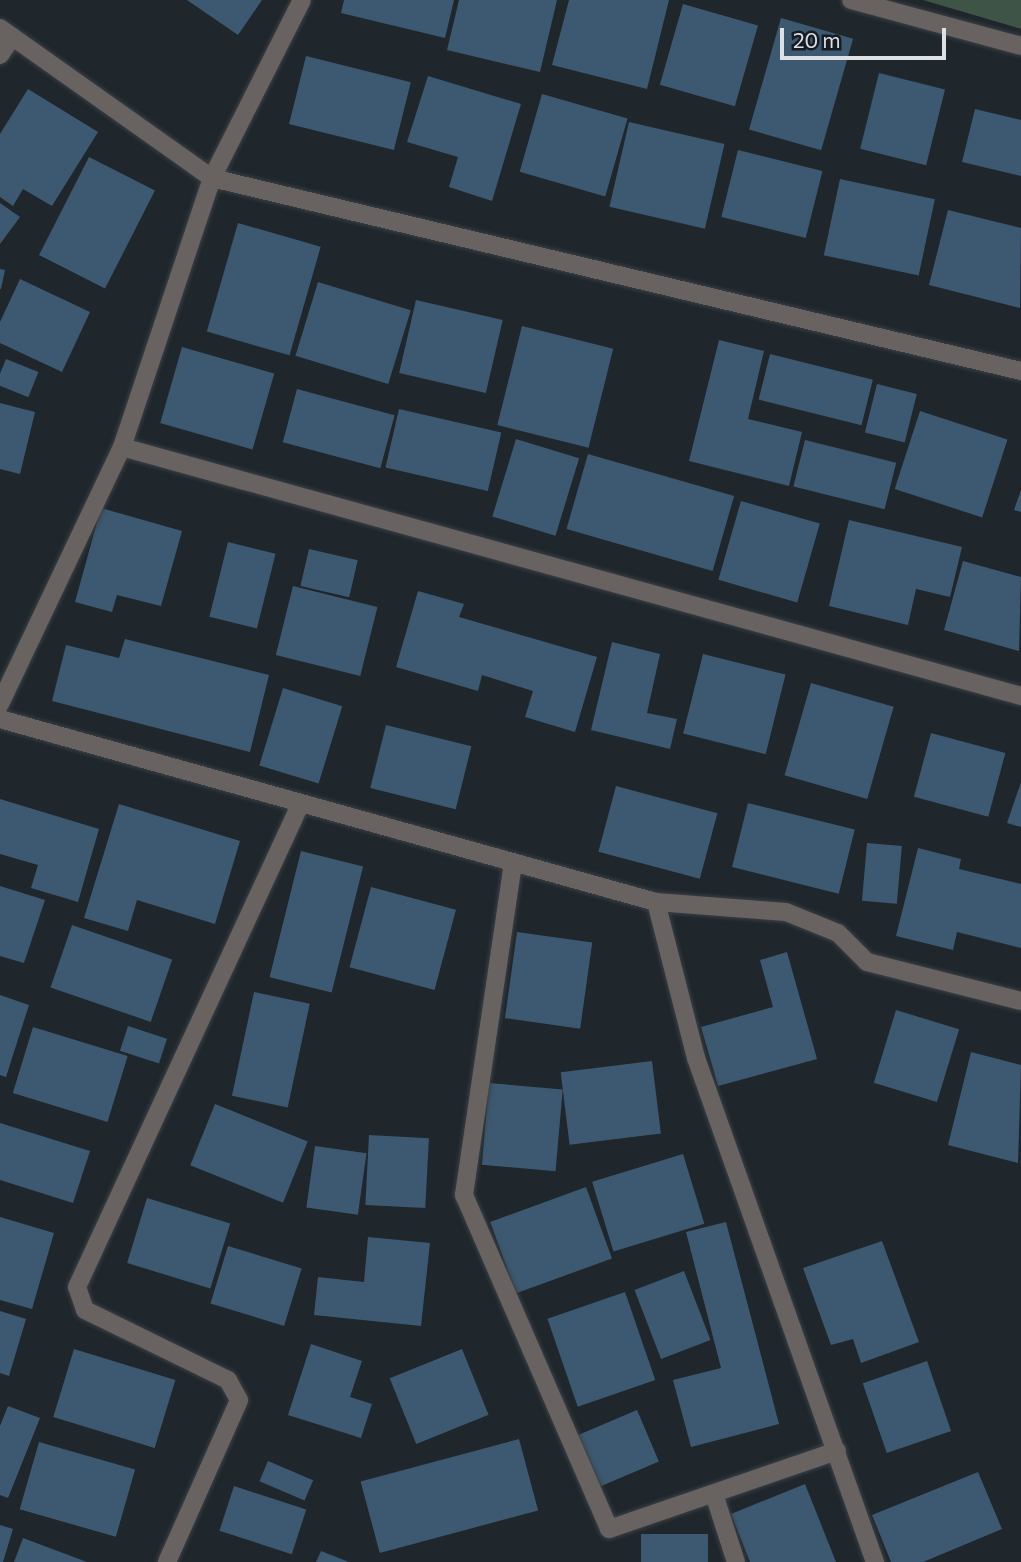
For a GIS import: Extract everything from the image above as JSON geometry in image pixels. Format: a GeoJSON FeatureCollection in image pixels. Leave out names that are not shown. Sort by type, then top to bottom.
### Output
{"type":"FeatureCollection","features":[{"type":"Feature","properties":{"kind":"street"},"geometry":{"type":"LineString","coordinates":[[0,704],[122,446],[212,178],[302,0]]}},
{"type":"Feature","properties":{"kind":"street"},"geometry":{"type":"LineString","coordinates":[[851,0],[1021,46]]}},
{"type":"Feature","properties":{"kind":"street"},"geometry":{"type":"LineString","coordinates":[[0,55],[6,32],[212,178],[1021,371]]}},
{"type":"Feature","properties":{"kind":"street"},"geometry":{"type":"LineString","coordinates":[[122,446],[1021,696]]}},
{"type":"Feature","properties":{"kind":"street"},"geometry":{"type":"LineString","coordinates":[[0,719],[300,805],[656,902],[786,912],[838,933],[867,962],[1021,1001]]}},
{"type":"Feature","properties":{"kind":"street"},"geometry":{"type":"LineString","coordinates":[[167,1562],[239,1400],[228,1380],[85,1310],[78,1287],[300,805]]}},
{"type":"Feature","properties":{"kind":"street"},"geometry":{"type":"LineString","coordinates":[[513,863],[464,1195],[609,1529],[837,1451]]}},
{"type":"Feature","properties":{"kind":"street"},"geometry":{"type":"LineString","coordinates":[[656,902],[696,1058],[875,1562]]}},
{"type":"Feature","properties":{"kind":"street"},"geometry":{"type":"LineString","coordinates":[[714,1494],[736,1562]]}},
{"type":"Feature","properties":{"kind":"green space"},"geometry":{"type":"Polygon","coordinates":[[[923,0],[1021,0],[1021,29],[923,0]]]}},
{"type":"Feature","properties":{"kind":"building"},"geometry":{"type":"Polygon","coordinates":[[[187,0],[262,0],[238,35],[187,0]]]}},
{"type":"Feature","properties":{"kind":"building"},"geometry":{"type":"Polygon","coordinates":[[[344,0],[454,0],[445,38],[341,13],[344,0]]]}},
{"type":"Feature","properties":{"kind":"building"},"geometry":{"type":"Polygon","coordinates":[[[459,0],[557,0],[540,72],[447,50],[459,0]]]}},
{"type":"Feature","properties":{"kind":"building"},"geometry":{"type":"Polygon","coordinates":[[[569,0],[669,0],[647,89],[552,65],[569,0]]]}},
{"type":"Feature","properties":{"kind":"building"},"geometry":{"type":"Polygon","coordinates":[[[683,4],[758,25],[735,106],[660,85],[683,4]]]}},
{"type":"Feature","properties":{"kind":"building"},"geometry":{"type":"Polygon","coordinates":[[[781,18],[853,39],[821,150],[749,130],[781,18]]]}},
{"type":"Feature","properties":{"kind":"building"},"geometry":{"type":"Polygon","coordinates":[[[306,56],[411,82],[394,150],[289,124],[306,56]]]}},
{"type":"Feature","properties":{"kind":"building"},"geometry":{"type":"Polygon","coordinates":[[[879,73],[945,89],[926,165],[860,149],[879,73]]]}},
{"type":"Feature","properties":{"kind":"building"},"geometry":{"type":"Polygon","coordinates":[[[428,76],[521,104],[492,201],[449,187],[458,157],[407,142],[428,76]]]}},
{"type":"Feature","properties":{"kind":"building"},"geometry":{"type":"Polygon","coordinates":[[[28,89],[98,132],[52,206],[23,189],[13,206],[0,197],[0,134],[28,89]]]}},
{"type":"Feature","properties":{"kind":"building"},"geometry":{"type":"Polygon","coordinates":[[[542,94],[628,119],[605,196],[520,172],[542,94]]]}},
{"type":"Feature","properties":{"kind":"building"},"geometry":{"type":"Polygon","coordinates":[[[975,109],[1021,120],[1021,176],[962,162],[975,109]]]}},
{"type":"Feature","properties":{"kind":"building"},"geometry":{"type":"Polygon","coordinates":[[[629,122],[724,144],[705,229],[609,207],[629,122]]]}},
{"type":"Feature","properties":{"kind":"building"},"geometry":{"type":"Polygon","coordinates":[[[738,150],[822,171],[806,238],[721,217],[738,150]]]}},
{"type":"Feature","properties":{"kind":"building"},"geometry":{"type":"Polygon","coordinates":[[[89,157],[155,191],[105,289],[39,255],[89,157]]]}},
{"type":"Feature","properties":{"kind":"building"},"geometry":{"type":"Polygon","coordinates":[[[840,179],[935,199],[919,275],[824,255],[840,179]]]}},
{"type":"Feature","properties":{"kind":"building"},"geometry":{"type":"Polygon","coordinates":[[[0,203],[20,217],[0,244],[0,203]]]}},
{"type":"Feature","properties":{"kind":"building"},"geometry":{"type":"Polygon","coordinates":[[[948,210],[1021,228],[1020,308],[929,285],[948,210]]]}},
{"type":"Feature","properties":{"kind":"building"},"geometry":{"type":"Polygon","coordinates":[[[238,223],[321,247],[290,355],[207,332],[238,223]]]}},
{"type":"Feature","properties":{"kind":"building"},"geometry":{"type":"Polygon","coordinates":[[[0,269],[5,270],[1,289],[0,289],[0,269]]]}},
{"type":"Feature","properties":{"kind":"building"},"geometry":{"type":"Polygon","coordinates":[[[20,279],[90,312],[62,372],[0,343],[0,322],[20,279]]]}},
{"type":"Feature","properties":{"kind":"building"},"geometry":{"type":"Polygon","coordinates":[[[318,282],[411,310],[388,384],[295,356],[318,282]]]}},
{"type":"Feature","properties":{"kind":"building"},"geometry":{"type":"Polygon","coordinates":[[[416,300],[503,320],[486,393],[399,373],[416,300]]]}},
{"type":"Feature","properties":{"kind":"building"},"geometry":{"type":"Polygon","coordinates":[[[522,326],[613,349],[589,448],[497,425],[522,326]]]}},
{"type":"Feature","properties":{"kind":"building"},"geometry":{"type":"Polygon","coordinates":[[[719,340],[764,351],[748,419],[802,432],[789,486],[689,461],[719,340]]]}},
{"type":"Feature","properties":{"kind":"building"},"geometry":{"type":"Polygon","coordinates":[[[182,347],[274,373],[253,449],[160,423],[182,347]]]}},
{"type":"Feature","properties":{"kind":"building"},"geometry":{"type":"Polygon","coordinates":[[[770,354],[873,380],[861,425],[759,400],[770,354]]]}},
{"type":"Feature","properties":{"kind":"building"},"geometry":{"type":"Polygon","coordinates":[[[6,359],[38,372],[28,397],[0,386],[0,374],[6,359]]]}},
{"type":"Feature","properties":{"kind":"building"},"geometry":{"type":"Polygon","coordinates":[[[877,384],[917,394],[905,442],[865,433],[877,384]]]}},
{"type":"Feature","properties":{"kind":"building"},"geometry":{"type":"Polygon","coordinates":[[[297,389],[395,415],[380,468],[283,442],[297,389]]]}},
{"type":"Feature","properties":{"kind":"building"},"geometry":{"type":"Polygon","coordinates":[[[0,403],[35,412],[20,474],[0,469],[0,403]]]}},
{"type":"Feature","properties":{"kind":"building"},"geometry":{"type":"Polygon","coordinates":[[[399,409],[501,433],[488,491],[386,467],[399,409]]]}},
{"type":"Feature","properties":{"kind":"building"},"geometry":{"type":"Polygon","coordinates":[[[920,411],[1007,439],[982,517],[895,489],[920,411]]]}},
{"type":"Feature","properties":{"kind":"building"},"geometry":{"type":"Polygon","coordinates":[[[516,439],[579,458],[555,536],[492,516],[516,439]]]}},
{"type":"Feature","properties":{"kind":"building"},"geometry":{"type":"Polygon","coordinates":[[[805,440],[896,463],[885,509],[793,487],[805,440]]]}},
{"type":"Feature","properties":{"kind":"building"},"geometry":{"type":"Polygon","coordinates":[[[588,454],[734,496],[713,571],[567,529],[588,454]]]}},
{"type":"Feature","properties":{"kind":"building"},"geometry":{"type":"Polygon","coordinates":[[[1021,490],[1021,512],[1014,510],[1021,490]]]}},
{"type":"Feature","properties":{"kind":"building"},"geometry":{"type":"Polygon","coordinates":[[[741,501],[820,524],[797,602],[718,580],[741,501]]]}},
{"type":"Feature","properties":{"kind":"building"},"geometry":{"type":"Polygon","coordinates":[[[101,508],[182,531],[161,606],[117,595],[112,612],[75,602],[101,508]]]}},
{"type":"Feature","properties":{"kind":"building"},"geometry":{"type":"Polygon","coordinates":[[[849,520],[962,547],[950,597],[916,589],[908,625],[829,606],[849,520]]]}},
{"type":"Feature","properties":{"kind":"building"},"geometry":{"type":"Polygon","coordinates":[[[228,542],[276,554],[257,629],[209,617],[228,542]]]}},
{"type":"Feature","properties":{"kind":"building"},"geometry":{"type":"Polygon","coordinates":[[[309,549],[358,560],[349,597],[300,586],[309,549]]]}},
{"type":"Feature","properties":{"kind":"building"},"geometry":{"type":"Polygon","coordinates":[[[963,561],[1021,577],[1019,651],[944,630],[963,561]]]}},
{"type":"Feature","properties":{"kind":"building"},"geometry":{"type":"Polygon","coordinates":[[[293,586],[377,607],[360,676],[276,655],[293,586]]]}},
{"type":"Feature","properties":{"kind":"building"},"geometry":{"type":"Polygon","coordinates":[[[418,591],[464,604],[459,617],[597,657],[575,732],[525,717],[533,691],[482,675],[478,691],[396,667],[418,591]]]}},
{"type":"Feature","properties":{"kind":"building"},"geometry":{"type":"Polygon","coordinates":[[[125,639],[269,675],[250,752],[52,701],[66,645],[119,658],[125,639]]]}},
{"type":"Feature","properties":{"kind":"building"},"geometry":{"type":"Polygon","coordinates":[[[612,642],[660,654],[647,713],[677,719],[670,749],[591,730],[612,642]]]}},
{"type":"Feature","properties":{"kind":"building"},"geometry":{"type":"Polygon","coordinates":[[[703,654],[785,675],[766,754],[683,734],[703,654]]]}},
{"type":"Feature","properties":{"kind":"building"},"geometry":{"type":"Polygon","coordinates":[[[811,683],[894,707],[867,799],[785,775],[811,683]]]}},
{"type":"Feature","properties":{"kind":"building"},"geometry":{"type":"Polygon","coordinates":[[[283,688],[342,706],[319,784],[259,765],[283,688]]]}},
{"type":"Feature","properties":{"kind":"building"},"geometry":{"type":"Polygon","coordinates":[[[386,725],[471,746],[456,809],[370,788],[386,725]]]}},
{"type":"Feature","properties":{"kind":"building"},"geometry":{"type":"Polygon","coordinates":[[[931,733],[1005,753],[988,817],[914,797],[931,733]]]}},
{"type":"Feature","properties":{"kind":"building"},"geometry":{"type":"Polygon","coordinates":[[[1021,782],[1021,827],[1007,823],[1021,782]]]}},
{"type":"Feature","properties":{"kind":"building"},"geometry":{"type":"Polygon","coordinates":[[[616,786],[717,813],[700,879],[598,852],[616,786]]]}},
{"type":"Feature","properties":{"kind":"building"},"geometry":{"type":"Polygon","coordinates":[[[0,799],[99,829],[78,902],[31,888],[38,865],[0,854],[0,799]]]}},
{"type":"Feature","properties":{"kind":"building"},"geometry":{"type":"Polygon","coordinates":[[[748,803],[855,830],[839,894],[732,867],[748,803]]]}},
{"type":"Feature","properties":{"kind":"building"},"geometry":{"type":"Polygon","coordinates":[[[119,804],[240,841],[215,924],[137,900],[128,931],[84,918],[119,804]]]}},
{"type":"Feature","properties":{"kind":"building"},"geometry":{"type":"Polygon","coordinates":[[[867,843],[902,846],[897,904],[862,901],[867,843]]]}},
{"type":"Feature","properties":{"kind":"building"},"geometry":{"type":"Polygon","coordinates":[[[918,848],[961,859],[959,869],[1021,884],[1021,948],[957,932],[953,950],[896,936],[918,848]]]}},
{"type":"Feature","properties":{"kind":"building"},"geometry":{"type":"Polygon","coordinates":[[[301,851],[363,866],[332,993],[270,977],[301,851]]]}},
{"type":"Feature","properties":{"kind":"building"},"geometry":{"type":"Polygon","coordinates":[[[0,886],[45,900],[24,963],[0,956],[0,886]]]}},
{"type":"Feature","properties":{"kind":"building"},"geometry":{"type":"Polygon","coordinates":[[[371,887],[456,910],[435,990],[350,967],[371,887]]]}},
{"type":"Feature","properties":{"kind":"building"},"geometry":{"type":"Polygon","coordinates":[[[72,925],[172,960],[151,1022],[51,987],[72,925]]]}},
{"type":"Feature","properties":{"kind":"building"},"geometry":{"type":"Polygon","coordinates":[[[517,932],[592,943],[580,1029],[505,1018],[517,932]]]}},
{"type":"Feature","properties":{"kind":"building"},"geometry":{"type":"Polygon","coordinates":[[[787,952],[817,1059],[718,1086],[701,1027],[773,1007],[760,960],[787,952]]]}},
{"type":"Feature","properties":{"kind":"building"},"geometry":{"type":"Polygon","coordinates":[[[254,992],[310,1004],[288,1108],[232,1096],[254,992]]]}},
{"type":"Feature","properties":{"kind":"building"},"geometry":{"type":"Polygon","coordinates":[[[0,995],[29,1005],[6,1077],[0,1075],[0,995]]]}},
{"type":"Feature","properties":{"kind":"building"},"geometry":{"type":"Polygon","coordinates":[[[896,1010],[959,1029],[937,1102],[874,1083],[896,1010]]]}},
{"type":"Feature","properties":{"kind":"building"},"geometry":{"type":"Polygon","coordinates":[[[128,1026],[167,1039],[159,1063],[120,1051],[128,1026]]]}},
{"type":"Feature","properties":{"kind":"building"},"geometry":{"type":"Polygon","coordinates":[[[33,1027],[128,1056],[108,1122],[13,1093],[33,1027]]]}},
{"type":"Feature","properties":{"kind":"building"},"geometry":{"type":"Polygon","coordinates":[[[971,1052],[1021,1065],[1018,1163],[948,1145],[971,1052]]]}},
{"type":"Feature","properties":{"kind":"building"},"geometry":{"type":"Polygon","coordinates":[[[652,1061],[661,1133],[570,1145],[561,1072],[652,1061]]]}},
{"type":"Feature","properties":{"kind":"building"},"geometry":{"type":"Polygon","coordinates":[[[489,1083],[563,1089],[556,1171],[482,1165],[489,1083]]]}},
{"type":"Feature","properties":{"kind":"building"},"geometry":{"type":"Polygon","coordinates":[[[215,1104],[308,1141],[283,1203],[190,1165],[215,1104]]]}},
{"type":"Feature","properties":{"kind":"building"},"geometry":{"type":"Polygon","coordinates":[[[0,1123],[90,1151],[73,1203],[0,1180],[0,1123]]]}},
{"type":"Feature","properties":{"kind":"building"},"geometry":{"type":"Polygon","coordinates":[[[369,1135],[429,1138],[425,1208],[365,1205],[369,1135]]]}},
{"type":"Feature","properties":{"kind":"building"},"geometry":{"type":"Polygon","coordinates":[[[315,1146],[366,1153],[358,1215],[306,1207],[315,1146]]]}},
{"type":"Feature","properties":{"kind":"building"},"geometry":{"type":"Polygon","coordinates":[[[683,1154],[704,1224],[613,1252],[592,1182],[683,1154]]]}},
{"type":"Feature","properties":{"kind":"building"},"geometry":{"type":"Polygon","coordinates":[[[586,1187],[612,1258],[516,1293],[490,1222],[586,1187]]]}},
{"type":"Feature","properties":{"kind":"building"},"geometry":{"type":"Polygon","coordinates":[[[147,1198],[230,1223],[210,1288],[127,1263],[147,1198]]]}},
{"type":"Feature","properties":{"kind":"building"},"geometry":{"type":"Polygon","coordinates":[[[0,1217],[54,1233],[32,1309],[0,1300],[0,1217]]]}},
{"type":"Feature","properties":{"kind":"building"},"geometry":{"type":"Polygon","coordinates":[[[726,1222],[779,1424],[691,1447],[673,1380],[721,1368],[686,1232],[726,1222]]]}},
{"type":"Feature","properties":{"kind":"building"},"geometry":{"type":"Polygon","coordinates":[[[368,1237],[430,1243],[421,1326],[314,1315],[318,1277],[364,1282],[368,1237]]]}},
{"type":"Feature","properties":{"kind":"building"},"geometry":{"type":"Polygon","coordinates":[[[882,1241],[919,1342],[861,1363],[853,1339],[831,1345],[803,1268],[882,1241]]]}},
{"type":"Feature","properties":{"kind":"building"},"geometry":{"type":"Polygon","coordinates":[[[228,1246],[302,1269],[284,1326],[210,1303],[228,1246]]]}},
{"type":"Feature","properties":{"kind":"building"},"geometry":{"type":"Polygon","coordinates":[[[684,1271],[711,1340],[661,1359],[635,1290],[684,1271]]]}},
{"type":"Feature","properties":{"kind":"building"},"geometry":{"type":"Polygon","coordinates":[[[625,1292],[655,1380],[578,1407],[547,1319],[625,1292]]]}},
{"type":"Feature","properties":{"kind":"building"},"geometry":{"type":"Polygon","coordinates":[[[0,1311],[26,1319],[9,1376],[0,1373],[0,1311]]]}},
{"type":"Feature","properties":{"kind":"building"},"geometry":{"type":"Polygon","coordinates":[[[311,1344],[362,1361],[350,1397],[372,1404],[361,1438],[288,1415],[311,1344]]]}},
{"type":"Feature","properties":{"kind":"building"},"geometry":{"type":"Polygon","coordinates":[[[74,1349],[175,1380],[155,1448],[53,1417],[74,1349]]]}},
{"type":"Feature","properties":{"kind":"building"},"geometry":{"type":"Polygon","coordinates":[[[462,1349],[489,1415],[416,1444],[390,1378],[462,1349]]]}},
{"type":"Feature","properties":{"kind":"building"},"geometry":{"type":"Polygon","coordinates":[[[927,1361],[951,1431],[887,1453],[863,1383],[927,1361]]]}},
{"type":"Feature","properties":{"kind":"building"},"geometry":{"type":"Polygon","coordinates":[[[8,1406],[40,1418],[8,1498],[0,1495],[0,1426],[8,1406]]]}},
{"type":"Feature","properties":{"kind":"building"},"geometry":{"type":"Polygon","coordinates":[[[637,1410],[659,1462],[597,1488],[575,1436],[637,1410]]]}},
{"type":"Feature","properties":{"kind":"building"},"geometry":{"type":"Polygon","coordinates":[[[519,1439],[538,1510],[380,1553],[361,1481],[519,1439]]]}},
{"type":"Feature","properties":{"kind":"building"},"geometry":{"type":"Polygon","coordinates":[[[39,1442],[135,1470],[116,1537],[20,1509],[39,1442]]]}},
{"type":"Feature","properties":{"kind":"building"},"geometry":{"type":"Polygon","coordinates":[[[268,1461],[313,1480],[305,1500],[259,1481],[268,1461]]]}},
{"type":"Feature","properties":{"kind":"building"},"geometry":{"type":"Polygon","coordinates":[[[978,1472],[1002,1529],[923,1562],[891,1562],[872,1515],[978,1472]]]}},
{"type":"Feature","properties":{"kind":"building"},"geometry":{"type":"Polygon","coordinates":[[[805,1484],[836,1562],[750,1562],[731,1514],[805,1484]]]}},
{"type":"Feature","properties":{"kind":"building"},"geometry":{"type":"Polygon","coordinates":[[[234,1486],[306,1509],[292,1554],[219,1531],[234,1486]]]}},
{"type":"Feature","properties":{"kind":"building"},"geometry":{"type":"Polygon","coordinates":[[[0,1525],[13,1529],[3,1562],[0,1562],[0,1525]]]}},
{"type":"Feature","properties":{"kind":"building"},"geometry":{"type":"Polygon","coordinates":[[[641,1534],[708,1534],[708,1562],[641,1562],[641,1534]]]}},
{"type":"Feature","properties":{"kind":"building"},"geometry":{"type":"Polygon","coordinates":[[[23,1538],[87,1562],[14,1562],[23,1538]]]}},
{"type":"Feature","properties":{"kind":"building"},"geometry":{"type":"Polygon","coordinates":[[[321,1551],[349,1562],[316,1562],[321,1551]]]}}]}
